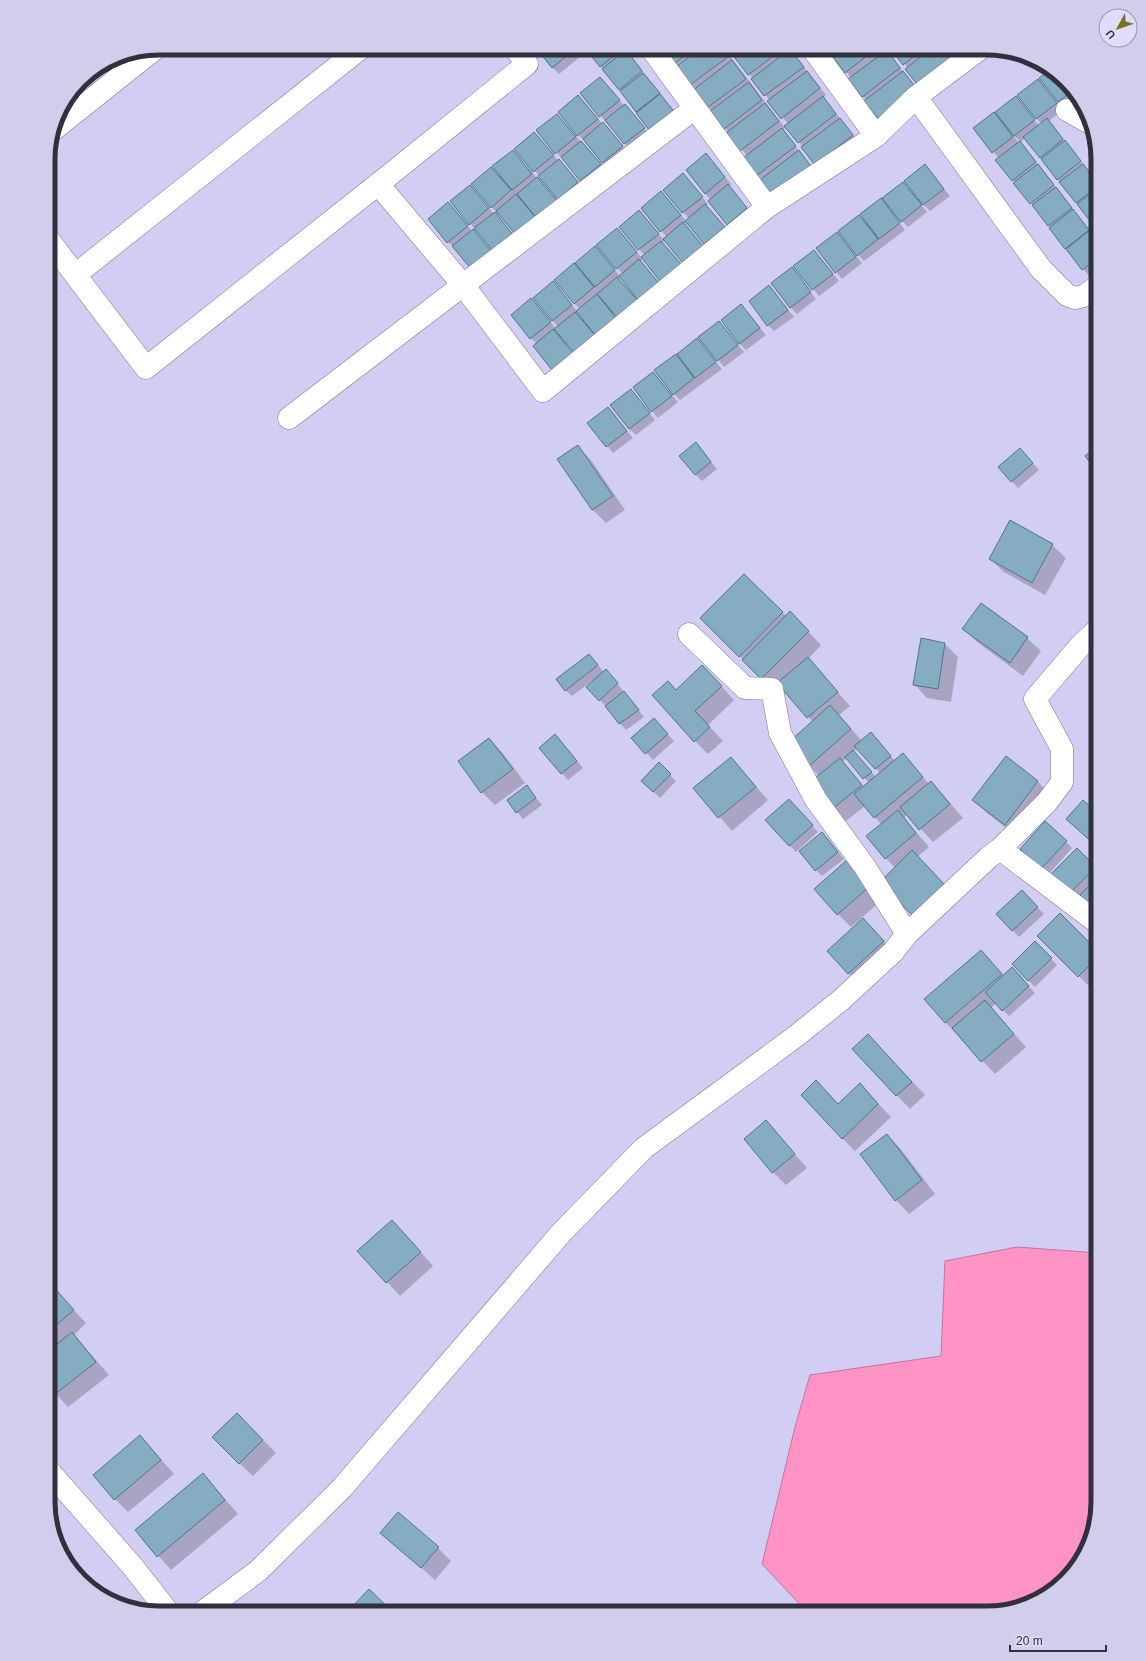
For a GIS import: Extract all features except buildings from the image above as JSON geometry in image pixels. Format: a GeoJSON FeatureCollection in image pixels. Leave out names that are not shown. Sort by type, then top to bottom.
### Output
{"type":"FeatureCollection","features":[{"type":"Feature","properties":{"kind":"street"},"geometry":{"type":"LineString","coordinates":[[75,275],[352,55]]}},
{"type":"Feature","properties":{"kind":"street"},"geometry":{"type":"LineString","coordinates":[[55,248],[146,368],[527,64],[520,55]]}},
{"type":"Feature","properties":{"kind":"street"},"geometry":{"type":"LineString","coordinates":[[656,55],[767,207]]}},
{"type":"Feature","properties":{"kind":"street"},"geometry":{"type":"LineString","coordinates":[[817,55],[876,136]]}},
{"type":"Feature","properties":{"kind":"street"},"geometry":{"type":"LineString","coordinates":[[378,184],[463,285],[543,391],[767,207],[876,136],[916,97],[972,55]]}},
{"type":"Feature","properties":{"kind":"street"},"geometry":{"type":"LineString","coordinates":[[62,123],[146,56]]}},
{"type":"Feature","properties":{"kind":"street"},"geometry":{"type":"LineString","coordinates":[[916,97],[1046,274],[1067,295],[1075,298],[1084,296],[1091,291]]}},
{"type":"Feature","properties":{"kind":"street"},"geometry":{"type":"LineString","coordinates":[[289,418],[695,108]]}},
{"type":"Feature","properties":{"kind":"street"},"geometry":{"type":"LineString","coordinates":[[1067,110],[1083,119]]}},
{"type":"Feature","properties":{"kind":"street"},"geometry":{"type":"LineString","coordinates":[[689,634],[744,688],[772,689],[780,733],[816,800],[872,877],[907,934]]}},
{"type":"Feature","properties":{"kind":"street"},"geometry":{"type":"LineString","coordinates":[[210,1606],[258,1571],[342,1488],[562,1232],[644,1148],[795,1038],[841,1000],[893,952],[907,934],[989,857],[1000,849],[1047,802],[1062,782],[1062,750],[1035,698],[1091,636]]}},
{"type":"Feature","properties":{"kind":"street"},"geometry":{"type":"LineString","coordinates":[[1000,849],[1091,918]]}},
{"type":"Feature","properties":{"kind":"street"},"geometry":{"type":"LineString","coordinates":[[55,1482],[133,1567],[164,1606]]}},
{"type":"Feature","properties":{"kind":"shaded area"},"geometry":{"type":"Polygon","coordinates":[[[1017,1247],[1091,1252],[1091,1502],[1090,1516],[1083,1542],[1070,1565],[1061,1576],[1050,1585],[1027,1598],[1001,1605],[801,1606],[762,1564],[795,1427],[810,1375],[941,1356],[945,1261],[1017,1247]]]}}]}
